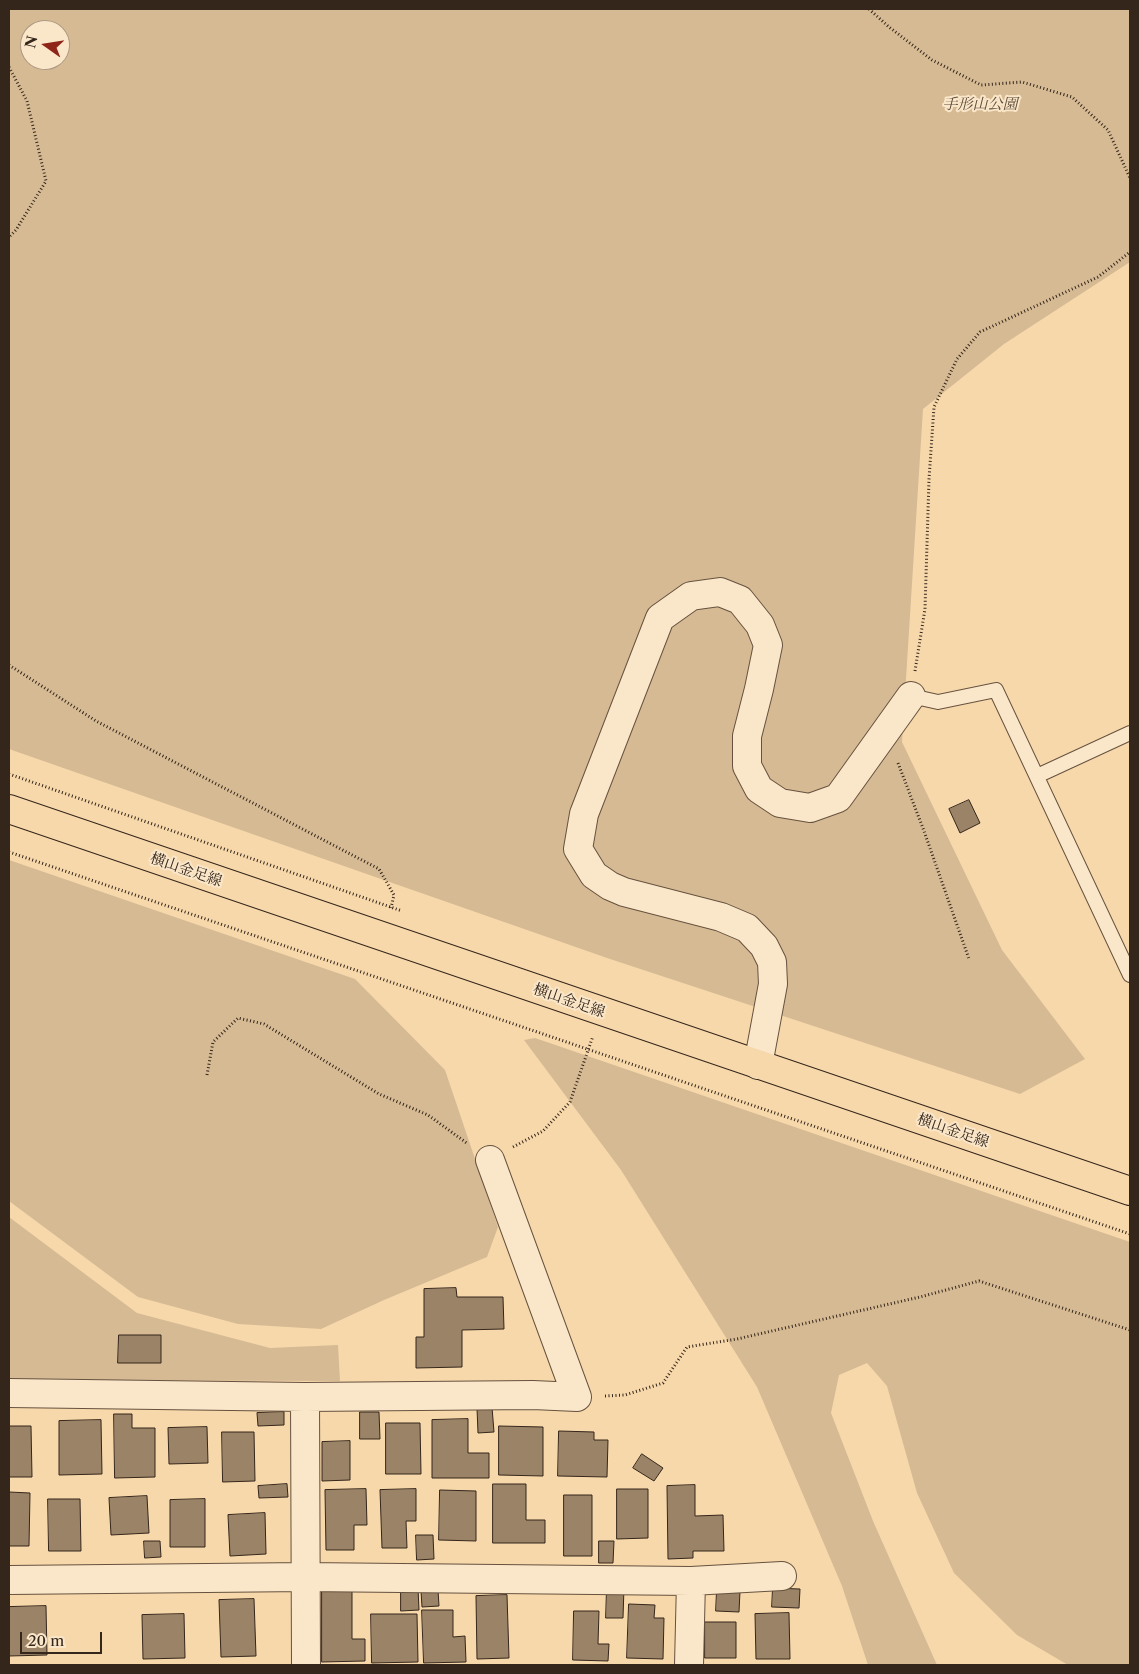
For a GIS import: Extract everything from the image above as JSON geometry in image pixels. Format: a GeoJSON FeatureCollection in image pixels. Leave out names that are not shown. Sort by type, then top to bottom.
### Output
{"type":"FeatureCollection","features":[{"type":"Feature","properties":{"kind":"main road","name":"横山金足線"},"geometry":{"type":"LineString","coordinates":[[9,809],[1130,1191]]}},
{"type":"Feature","properties":{"kind":"street"},"geometry":{"type":"LineString","coordinates":[[758,1065],[773,984],[772,962],[764,946],[747,928],[721,918],[624,892],[610,886],[594,876],[578,849],[584,814],[660,618],[691,596],[720,592],[740,600],[760,625],[768,645],[747,736],[747,766],[759,789],[780,803],[810,808],[838,798],[911,696]]}},
{"type":"Feature","properties":{"kind":"street"},"geometry":{"type":"LineString","coordinates":[[9,1393],[305,1397],[533,1395],[578,1397],[490,1160]]}},
{"type":"Feature","properties":{"kind":"street"},"geometry":{"type":"LineString","coordinates":[[305,1397],[306,1665]]}},
{"type":"Feature","properties":{"kind":"street"},"geometry":{"type":"LineString","coordinates":[[9,1580],[305,1577],[691,1581],[782,1576]]}},
{"type":"Feature","properties":{"kind":"street"},"geometry":{"type":"LineString","coordinates":[[689,1665],[691,1581]]}},
{"type":"Feature","properties":{"kind":"lane"},"geometry":{"type":"LineString","coordinates":[[911,696],[938,702],[996,690],[1130,975]]}},
{"type":"Feature","properties":{"kind":"lane"},"geometry":{"type":"LineString","coordinates":[[1037,776],[1130,733]]}},
{"type":"Feature","properties":{"kind":"path"},"geometry":{"type":"LineString","coordinates":[[869,9],[932,60],[981,85],[1022,82],[1072,97],[1108,130],[1130,178]]}},
{"type":"Feature","properties":{"kind":"path"},"geometry":{"type":"LineString","coordinates":[[9,67],[27,100],[46,181],[16,230],[9,236]]}},
{"type":"Feature","properties":{"kind":"path"},"geometry":{"type":"LineString","coordinates":[[911,696],[925,609],[929,480],[934,407],[956,359],[980,332],[1098,277],[1130,252]]}},
{"type":"Feature","properties":{"kind":"path"},"geometry":{"type":"LineString","coordinates":[[9,665],[96,721],[379,869],[394,895],[384,938]]}},
{"type":"Feature","properties":{"kind":"path"},"geometry":{"type":"LineString","coordinates":[[886,732],[924,831],[969,959]]}},
{"type":"Feature","properties":{"kind":"path"},"geometry":{"type":"LineString","coordinates":[[9,852],[1130,1234]]}},
{"type":"Feature","properties":{"kind":"path"},"geometry":{"type":"LineString","coordinates":[[207,1075],[213,1042],[238,1018],[264,1024],[379,1094],[428,1115],[490,1160],[543,1131],[570,1102],[601,1012]]}},
{"type":"Feature","properties":{"kind":"path"},"geometry":{"type":"LineString","coordinates":[[578,1397],[625,1395],[663,1383],[687,1347],[737,1339],[895,1303],[979,1281],[1130,1330]]}},
{"type":"Feature","properties":{"kind":"green space","name":"手形山公園"},"geometry":{"type":"Polygon","coordinates":[[[9,9],[1130,9],[1130,262],[1004,344],[923,409],[902,742],[1002,950],[1085,1059],[1020,1094],[610,959],[9,749],[9,9]]]}},
{"type":"Feature","properties":{"kind":"green space"},"geometry":{"type":"Polygon","coordinates":[[[9,860],[355,979],[445,1070],[498,1227],[487,1257],[384,1300],[321,1329],[238,1324],[138,1297],[9,1201],[9,860]]]}},
{"type":"Feature","properties":{"kind":"green space"},"geometry":{"type":"Polygon","coordinates":[[[535,1038],[1130,1242],[1130,1665],[1068,1665],[1017,1635],[954,1573],[917,1493],[887,1386],[867,1363],[839,1375],[831,1413],[873,1521],[937,1665],[868,1665],[842,1586],[757,1387],[621,1170],[524,1040],[535,1038]]]}},
{"type":"Feature","properties":{"kind":"green space"},"geometry":{"type":"Polygon","coordinates":[[[9,1217],[137,1313],[270,1348],[338,1345],[340,1381],[9,1380],[9,1217]]]}},
{"type":"Feature","properties":{"kind":"building"},"geometry":{"type":"Polygon","coordinates":[[[969,800],[980,823],[960,833],[949,809],[969,800]]]}},
{"type":"Feature","properties":{"kind":"building"},"geometry":{"type":"Polygon","coordinates":[[[456,1288],[457,1297],[503,1297],[504,1329],[462,1330],[462,1367],[416,1368],[416,1337],[424,1337],[424,1289],[456,1288]]]}},
{"type":"Feature","properties":{"kind":"building"},"geometry":{"type":"Polygon","coordinates":[[[119,1335],[161,1335],[161,1363],[118,1363],[119,1335]]]}},
{"type":"Feature","properties":{"kind":"building"},"geometry":{"type":"Polygon","coordinates":[[[492,1407],[494,1432],[478,1433],[477,1408],[492,1407]]]}},
{"type":"Feature","properties":{"kind":"building"},"geometry":{"type":"Polygon","coordinates":[[[284,1412],[284,1425],[258,1426],[257,1413],[284,1412]]]}},
{"type":"Feature","properties":{"kind":"building"},"geometry":{"type":"Polygon","coordinates":[[[360,1412],[379,1412],[380,1439],[360,1439],[360,1412]]]}},
{"type":"Feature","properties":{"kind":"building"},"geometry":{"type":"Polygon","coordinates":[[[114,1414],[132,1414],[132,1428],[155,1428],[155,1477],[115,1478],[114,1414]]]}},
{"type":"Feature","properties":{"kind":"building"},"geometry":{"type":"Polygon","coordinates":[[[468,1419],[468,1453],[489,1453],[489,1478],[432,1478],[432,1420],[468,1419]]]}},
{"type":"Feature","properties":{"kind":"building"},"geometry":{"type":"Polygon","coordinates":[[[101,1420],[102,1474],[59,1475],[59,1421],[101,1420]]]}},
{"type":"Feature","properties":{"kind":"building"},"geometry":{"type":"Polygon","coordinates":[[[386,1423],[420,1423],[421,1474],[386,1474],[386,1423]]]}},
{"type":"Feature","properties":{"kind":"building"},"geometry":{"type":"Polygon","coordinates":[[[9,1426],[31,1426],[32,1477],[9,1477],[9,1426]]]}},
{"type":"Feature","properties":{"kind":"building"},"geometry":{"type":"Polygon","coordinates":[[[499,1426],[543,1427],[543,1476],[499,1475],[499,1426]]]}},
{"type":"Feature","properties":{"kind":"building"},"geometry":{"type":"Polygon","coordinates":[[[207,1427],[208,1463],[169,1464],[168,1428],[207,1427]]]}},
{"type":"Feature","properties":{"kind":"building"},"geometry":{"type":"Polygon","coordinates":[[[559,1431],[594,1432],[594,1440],[608,1440],[607,1477],[558,1476],[559,1431]]]}},
{"type":"Feature","properties":{"kind":"building"},"geometry":{"type":"Polygon","coordinates":[[[222,1432],[254,1432],[255,1481],[223,1482],[222,1432]]]}},
{"type":"Feature","properties":{"kind":"building"},"geometry":{"type":"Polygon","coordinates":[[[350,1441],[350,1480],[322,1481],[322,1442],[350,1441]]]}},
{"type":"Feature","properties":{"kind":"building"},"geometry":{"type":"Polygon","coordinates":[[[642,1454],[663,1468],[654,1481],[633,1468],[642,1454]]]}},
{"type":"Feature","properties":{"kind":"building"},"geometry":{"type":"Polygon","coordinates":[[[287,1484],[288,1497],[259,1498],[258,1486],[287,1484]]]}},
{"type":"Feature","properties":{"kind":"building"},"geometry":{"type":"Polygon","coordinates":[[[493,1484],[526,1484],[526,1520],[545,1520],[545,1543],[493,1543],[493,1484]]]}},
{"type":"Feature","properties":{"kind":"building"},"geometry":{"type":"Polygon","coordinates":[[[695,1485],[695,1516],[723,1515],[724,1551],[693,1551],[693,1558],[668,1559],[667,1486],[695,1485]]]}},
{"type":"Feature","properties":{"kind":"building"},"geometry":{"type":"Polygon","coordinates":[[[366,1489],[367,1525],[354,1525],[354,1550],[326,1550],[325,1490],[366,1489]]]}},
{"type":"Feature","properties":{"kind":"building"},"geometry":{"type":"Polygon","coordinates":[[[416,1489],[416,1521],[406,1521],[407,1548],[382,1548],[380,1490],[416,1489]]]}},
{"type":"Feature","properties":{"kind":"building"},"geometry":{"type":"Polygon","coordinates":[[[617,1489],[648,1489],[648,1538],[617,1539],[617,1489]]]}},
{"type":"Feature","properties":{"kind":"building"},"geometry":{"type":"Polygon","coordinates":[[[440,1490],[476,1491],[476,1541],[439,1540],[440,1490]]]}},
{"type":"Feature","properties":{"kind":"building"},"geometry":{"type":"Polygon","coordinates":[[[9,1492],[30,1493],[29,1546],[9,1546],[9,1492]]]}},
{"type":"Feature","properties":{"kind":"building"},"geometry":{"type":"Polygon","coordinates":[[[564,1495],[592,1495],[592,1556],[564,1556],[564,1495]]]}},
{"type":"Feature","properties":{"kind":"building"},"geometry":{"type":"Polygon","coordinates":[[[147,1496],[149,1533],[111,1535],[109,1498],[147,1496]]]}},
{"type":"Feature","properties":{"kind":"building"},"geometry":{"type":"Polygon","coordinates":[[[48,1499],[80,1499],[81,1551],[49,1551],[48,1499]]]}},
{"type":"Feature","properties":{"kind":"building"},"geometry":{"type":"Polygon","coordinates":[[[205,1499],[205,1547],[170,1547],[170,1500],[205,1499]]]}},
{"type":"Feature","properties":{"kind":"building"},"geometry":{"type":"Polygon","coordinates":[[[265,1513],[266,1554],[230,1556],[228,1515],[265,1513]]]}},
{"type":"Feature","properties":{"kind":"building"},"geometry":{"type":"Polygon","coordinates":[[[416,1535],[433,1535],[434,1559],[417,1560],[416,1535]]]}},
{"type":"Feature","properties":{"kind":"building"},"geometry":{"type":"Polygon","coordinates":[[[144,1541],[160,1541],[161,1557],[145,1558],[144,1541]]]}},
{"type":"Feature","properties":{"kind":"building"},"geometry":{"type":"Polygon","coordinates":[[[599,1541],[614,1541],[613,1563],[599,1563],[599,1541]]]}},
{"type":"Feature","properties":{"kind":"building"},"geometry":{"type":"Polygon","coordinates":[[[607,1587],[624,1587],[623,1618],[606,1618],[607,1587]]]}},
{"type":"Feature","properties":{"kind":"building"},"geometry":{"type":"Polygon","coordinates":[[[401,1588],[418,1588],[419,1610],[401,1611],[401,1588]]]}},
{"type":"Feature","properties":{"kind":"building"},"geometry":{"type":"Polygon","coordinates":[[[773,1588],[800,1589],[799,1608],[772,1607],[773,1588]]]}},
{"type":"Feature","properties":{"kind":"building"},"geometry":{"type":"Polygon","coordinates":[[[322,1590],[352,1590],[352,1639],[365,1639],[365,1661],[322,1662],[322,1590]]]}},
{"type":"Feature","properties":{"kind":"building"},"geometry":{"type":"Polygon","coordinates":[[[438,1590],[439,1606],[422,1607],[421,1591],[438,1590]]]}},
{"type":"Feature","properties":{"kind":"building"},"geometry":{"type":"Polygon","coordinates":[[[717,1590],[740,1591],[739,1612],[716,1611],[717,1590]]]}},
{"type":"Feature","properties":{"kind":"building"},"geometry":{"type":"Polygon","coordinates":[[[507,1595],[509,1658],[477,1659],[476,1596],[507,1595]]]}},
{"type":"Feature","properties":{"kind":"building"},"geometry":{"type":"Polygon","coordinates":[[[254,1599],[256,1656],[221,1657],[219,1600],[254,1599]]]}},
{"type":"Feature","properties":{"kind":"building"},"geometry":{"type":"Polygon","coordinates":[[[629,1604],[655,1605],[654,1618],[664,1618],[663,1659],[627,1658],[629,1604]]]}},
{"type":"Feature","properties":{"kind":"building"},"geometry":{"type":"Polygon","coordinates":[[[46,1606],[47,1655],[9,1656],[9,1607],[46,1606]]]}},
{"type":"Feature","properties":{"kind":"building"},"geometry":{"type":"Polygon","coordinates":[[[422,1610],[453,1610],[453,1637],[465,1636],[466,1662],[424,1663],[422,1610]]]}},
{"type":"Feature","properties":{"kind":"building"},"geometry":{"type":"Polygon","coordinates":[[[574,1611],[599,1611],[598,1644],[609,1644],[608,1661],[573,1660],[574,1611]]]}},
{"type":"Feature","properties":{"kind":"building"},"geometry":{"type":"Polygon","coordinates":[[[789,1613],[790,1659],[756,1659],[755,1614],[789,1613]]]}},
{"type":"Feature","properties":{"kind":"building"},"geometry":{"type":"Polygon","coordinates":[[[184,1614],[185,1658],[143,1659],[142,1615],[184,1614]]]}},
{"type":"Feature","properties":{"kind":"building"},"geometry":{"type":"Polygon","coordinates":[[[371,1614],[417,1614],[418,1662],[372,1663],[371,1614]]]}},
{"type":"Feature","properties":{"kind":"building"},"geometry":{"type":"Polygon","coordinates":[[[705,1622],[736,1622],[736,1658],[705,1658],[705,1622]]]}}]}
